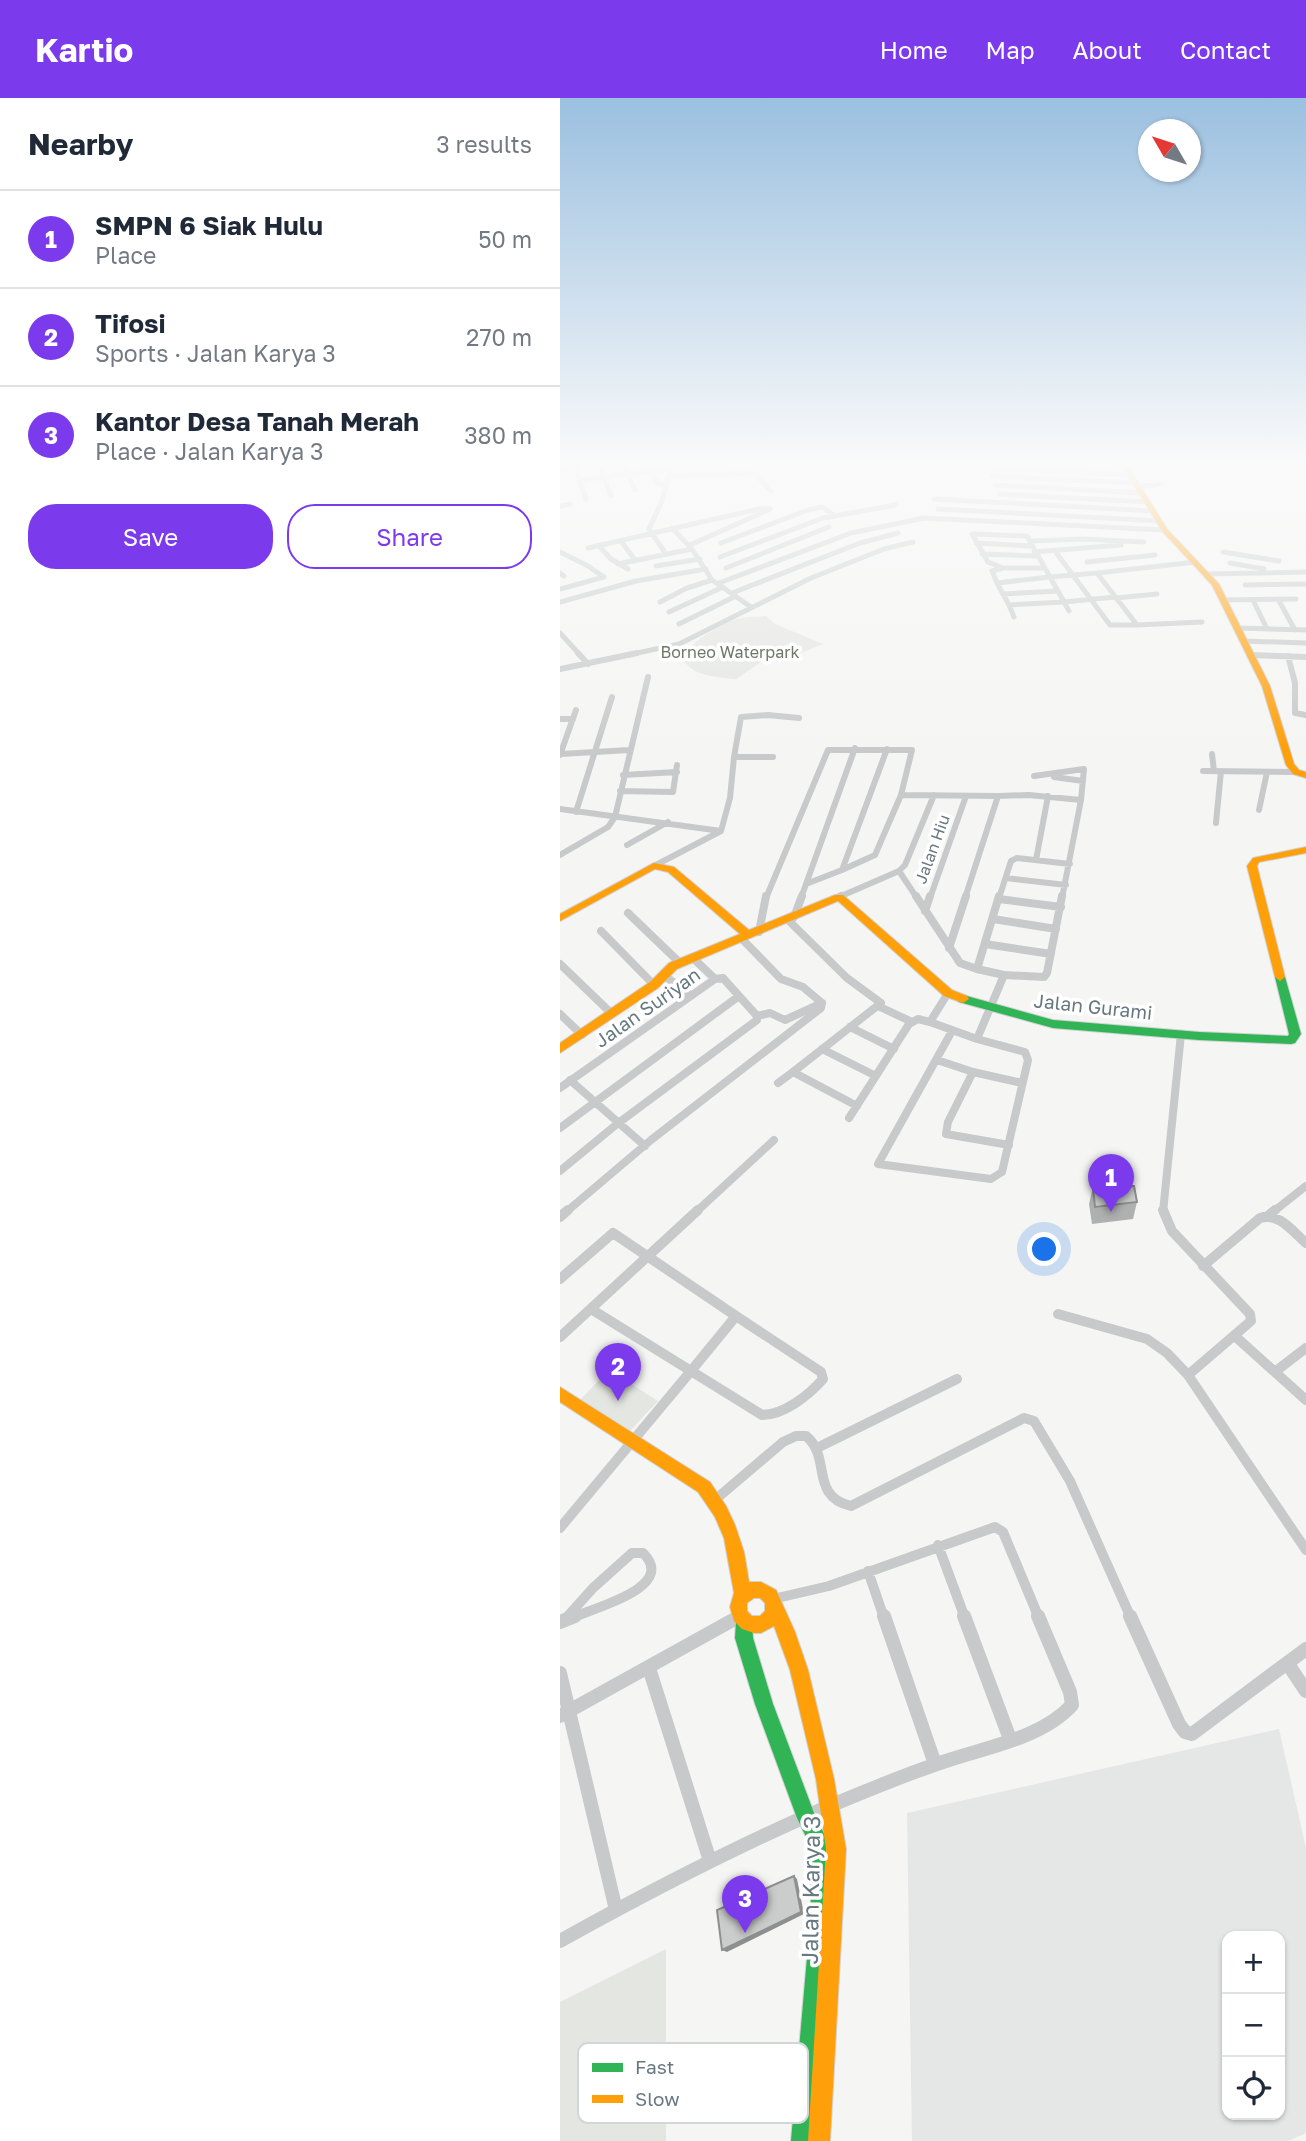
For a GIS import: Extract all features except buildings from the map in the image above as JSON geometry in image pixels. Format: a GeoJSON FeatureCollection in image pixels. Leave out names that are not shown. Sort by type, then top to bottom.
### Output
{"type":"FeatureCollection","features":[{"type":"Feature","properties":{"kind":"street"},"geometry":{"type":"LineString","coordinates":[[578,561],[617,586]]}},
{"type":"Feature","properties":{"kind":"street"},"geometry":{"type":"LineString","coordinates":[[615,561],[628,569]]}},
{"type":"Feature","properties":{"kind":"street"},"geometry":{"type":"LineString","coordinates":[[618,564],[629,561]]}},
{"type":"Feature","properties":{"kind":"street"},"geometry":{"type":"LineString","coordinates":[[656,566],[685,561]]}},
{"type":"Feature","properties":{"kind":"street"},"geometry":{"type":"LineString","coordinates":[[701,561],[712,580],[751,607]]}},
{"type":"Feature","properties":{"kind":"street"},"geometry":{"type":"LineString","coordinates":[[726,568],[743,561]]}},
{"type":"Feature","properties":{"kind":"street"},"geometry":{"type":"LineString","coordinates":[[669,612],[721,585],[778,561]]}},
{"type":"Feature","properties":{"kind":"street"},"geometry":{"type":"LineString","coordinates":[[795,561],[817,576]]}},
{"type":"Feature","properties":{"kind":"street"},"geometry":{"type":"LineString","coordinates":[[679,624],[734,594],[811,561]]}},
{"type":"Feature","properties":{"kind":"street"},"geometry":{"type":"LineString","coordinates":[[560,670],[678,643],[798,584],[853,561]]}},
{"type":"Feature","properties":{"kind":"street"},"geometry":{"type":"LineString","coordinates":[[988,561],[1003,568],[1043,568]]}},
{"type":"Feature","properties":{"kind":"street"},"geometry":{"type":"LineString","coordinates":[[1039,561],[1069,611]]}},
{"type":"Feature","properties":{"kind":"street"},"geometry":{"type":"LineString","coordinates":[[1063,561],[1112,626],[1202,622]]}},
{"type":"Feature","properties":{"kind":"street"},"geometry":{"type":"LineString","coordinates":[[1087,562],[1093,561]]}},
{"type":"Feature","properties":{"kind":"street"},"geometry":{"type":"LineString","coordinates":[[1160,561],[1164,566]]}},
{"type":"Feature","properties":{"kind":"street"},"geometry":{"type":"LineString","coordinates":[[1087,562],[1137,625]]}},
{"type":"Feature","properties":{"kind":"street"},"geometry":{"type":"LineString","coordinates":[[997,583],[1196,562],[1223,600],[1244,641],[1266,686],[1290,765],[1301,774]]}},
{"type":"Feature","properties":{"kind":"street"},"geometry":{"type":"LineString","coordinates":[[1230,563],[1283,573]]}},
{"type":"Feature","properties":{"kind":"street"},"geometry":{"type":"LineString","coordinates":[[1230,563],[1245,585],[1267,629]]}},
{"type":"Feature","properties":{"kind":"street"},"geometry":{"type":"LineString","coordinates":[[1003,568],[991,573],[1014,617]]}},
{"type":"Feature","properties":{"kind":"street"},"geometry":{"type":"LineString","coordinates":[[560,602],[617,586],[706,569]]}},
{"type":"Feature","properties":{"kind":"street"},"geometry":{"type":"LineString","coordinates":[[1207,574],[1306,572]]}},
{"type":"Feature","properties":{"kind":"street"},"geometry":{"type":"LineString","coordinates":[[781,574],[798,584]]}},
{"type":"Feature","properties":{"kind":"street"},"geometry":{"type":"LineString","coordinates":[[565,575],[579,583]]}},
{"type":"Feature","properties":{"kind":"street"},"geometry":{"type":"LineString","coordinates":[[560,589],[604,576]]}},
{"type":"Feature","properties":{"kind":"street"},"geometry":{"type":"LineString","coordinates":[[660,602],[687,588],[712,580]]}},
{"type":"Feature","properties":{"kind":"street"},"geometry":{"type":"LineString","coordinates":[[763,581],[781,592]]}},
{"type":"Feature","properties":{"kind":"street"},"geometry":{"type":"LineString","coordinates":[[1245,585],[1306,584]]}},
{"type":"Feature","properties":{"kind":"street"},"geometry":{"type":"LineString","coordinates":[[1003,594],[1058,591]]}},
{"type":"Feature","properties":{"kind":"street"},"geometry":{"type":"LineString","coordinates":[[1009,605],[1157,594]]}},
{"type":"Feature","properties":{"kind":"street"},"geometry":{"type":"LineString","coordinates":[[1223,600],[1296,598]]}},
{"type":"Feature","properties":{"kind":"street"},"geometry":{"type":"LineString","coordinates":[[1278,599],[1295,630]]}},
{"type":"Feature","properties":{"kind":"street"},"geometry":{"type":"LineString","coordinates":[[1236,628],[1306,630]]}},
{"type":"Feature","properties":{"kind":"street"},"geometry":{"type":"LineString","coordinates":[[560,633],[588,664]]}},
{"type":"Feature","properties":{"kind":"street"},"geometry":{"type":"LineString","coordinates":[[1244,641],[1306,643]]}},
{"type":"Feature","properties":{"kind":"street"},"geometry":{"type":"LineString","coordinates":[[1250,655],[1306,657]]}},
{"type":"Feature","properties":{"kind":"street"},"geometry":{"type":"LineString","coordinates":[[1287,656],[1296,683],[1295,713],[1306,715]]}},
{"type":"Feature","properties":{"kind":"street"},"geometry":{"type":"LineString","coordinates":[[560,855],[608,827],[615,817],[648,677]]}},
{"type":"Feature","properties":{"kind":"street"},"geometry":{"type":"LineString","coordinates":[[576,813],[612,697]]}},
{"type":"Feature","properties":{"kind":"street"},"geometry":{"type":"LineString","coordinates":[[576,710],[560,754],[629,750]]}},
{"type":"Feature","properties":{"kind":"street"},"geometry":{"type":"LineString","coordinates":[[560,918],[721,831],[730,798],[741,717],[758,715],[799,718]]}},
{"type":"Feature","properties":{"kind":"street"},"geometry":{"type":"LineString","coordinates":[[560,719],[573,719]]}},
{"type":"Feature","properties":{"kind":"street"},"geometry":{"type":"LineString","coordinates":[[750,936],[825,754],[831,748],[914,751],[901,795],[875,855],[806,884]]}},
{"type":"Feature","properties":{"kind":"street"},"geometry":{"type":"LineString","coordinates":[[790,918],[806,884],[855,748]]}},
{"type":"Feature","properties":{"kind":"street"},"geometry":{"type":"LineString","coordinates":[[842,870],[887,749]]}},
{"type":"Feature","properties":{"kind":"street"},"geometry":{"type":"LineString","coordinates":[[1212,754],[1217,771],[1216,823]]}},
{"type":"Feature","properties":{"kind":"street"},"geometry":{"type":"LineString","coordinates":[[734,757],[773,757]]}},
{"type":"Feature","properties":{"kind":"street"},"geometry":{"type":"LineString","coordinates":[[1047,776],[1093,768]]}},
{"type":"Feature","properties":{"kind":"street"},"geometry":{"type":"LineString","coordinates":[[620,791],[673,792],[677,769],[623,775]]}},
{"type":"Feature","properties":{"kind":"street"},"geometry":{"type":"LineString","coordinates":[[899,871],[960,963],[1004,975],[1044,977],[1066,885],[1084,769]]}},
{"type":"Feature","properties":{"kind":"street"},"geometry":{"type":"LineString","coordinates":[[1203,771],[1301,774]]}},
{"type":"Feature","properties":{"kind":"street"},"geometry":{"type":"LineString","coordinates":[[1259,810],[1267,772]]}},
{"type":"Feature","properties":{"kind":"street"},"geometry":{"type":"LineString","coordinates":[[1034,776],[1083,782]]}},
{"type":"Feature","properties":{"kind":"street"},"geometry":{"type":"LineString","coordinates":[[901,795],[1007,794],[1081,800]]}},
{"type":"Feature","properties":{"kind":"street"},"geometry":{"type":"LineString","coordinates":[[560,1049],[654,985],[668,970],[680,963],[750,936],[899,871],[905,865],[934,795]]}},
{"type":"Feature","properties":{"kind":"street","name":"Jalan Hiu"},"geometry":{"type":"LineString","coordinates":[[925,911],[966,796]]}},
{"type":"Feature","properties":{"kind":"street"},"geometry":{"type":"LineString","coordinates":[[949,948],[998,796]]}},
{"type":"Feature","properties":{"kind":"street"},"geometry":{"type":"LineString","coordinates":[[1036,860],[1048,796]]}},
{"type":"Feature","properties":{"kind":"street"},"geometry":{"type":"LineString","coordinates":[[560,809],[721,831]]}},
{"type":"Feature","properties":{"kind":"street"},"geometry":{"type":"LineString","coordinates":[[627,845],[668,822]]}},
{"type":"Feature","properties":{"kind":"street","name":"Jalan Gurami"},"geometry":{"type":"LineString","coordinates":[[839,897],[948,993],[991,1009],[1053,1024],[1286,1040],[1295,1034],[1252,866],[1256,860],[1264,857],[1306,850]]}},
{"type":"Feature","properties":{"kind":"street"},"geometry":{"type":"LineString","coordinates":[[977,968],[1013,859],[1070,864]]}},
{"type":"Feature","properties":{"kind":"street"},"geometry":{"type":"LineString","coordinates":[[654,866],[671,869],[750,936],[781,979],[803,987],[822,1003]]}},
{"type":"Feature","properties":{"kind":"street"},"geometry":{"type":"LineString","coordinates":[[1006,877],[1066,885]]}},
{"type":"Feature","properties":{"kind":"street"},"geometry":{"type":"LineString","coordinates":[[999,899],[1061,907]]}},
{"type":"Feature","properties":{"kind":"street"},"geometry":{"type":"LineString","coordinates":[[628,913],[680,963]]}},
{"type":"Feature","properties":{"kind":"street"},"geometry":{"type":"LineString","coordinates":[[778,1083],[878,1006],[880,1000],[847,978],[790,918]]}},
{"type":"Feature","properties":{"kind":"street"},"geometry":{"type":"LineString","coordinates":[[993,919],[1056,929]]}},
{"type":"Feature","properties":{"kind":"street"},"geometry":{"type":"LineString","coordinates":[[601,931],[654,985]]}},
{"type":"Feature","properties":{"kind":"street"},"geometry":{"type":"LineString","coordinates":[[985,944],[1051,954]]}},
{"type":"Feature","properties":{"kind":"street"},"geometry":{"type":"LineString","coordinates":[[693,958],[715,979]]}},
{"type":"Feature","properties":{"kind":"street"},"geometry":{"type":"LineString","coordinates":[[560,964],[612,1014]]}},
{"type":"Feature","properties":{"kind":"street"},"geometry":{"type":"LineString","coordinates":[[976,1039],[1004,975]]}},
{"type":"Feature","properties":{"kind":"street"},"geometry":{"type":"LineString","coordinates":[[665,976],[690,995]]}},
{"type":"Feature","properties":{"kind":"street","name":"Jalan Suriyan"},"geometry":{"type":"LineString","coordinates":[[560,1088],[715,979],[723,978],[739,996]]}},
{"type":"Feature","properties":{"kind":"street"},"geometry":{"type":"LineString","coordinates":[[930,1022],[948,993]]}},
{"type":"Feature","properties":{"kind":"street"},"geometry":{"type":"LineString","coordinates":[[560,1128],[595,1099],[739,996],[757,1016]]}},
{"type":"Feature","properties":{"kind":"street"},"geometry":{"type":"LineString","coordinates":[[757,1016],[768,1013],[785,1020],[822,1003]]}},
{"type":"Feature","properties":{"kind":"street"},"geometry":{"type":"LineString","coordinates":[[560,1217],[645,1146],[821,1008],[822,1003]]}},
{"type":"Feature","properties":{"kind":"street"},"geometry":{"type":"LineString","coordinates":[[878,1006],[912,1022],[930,1022],[976,1039],[1025,1052],[1028,1060],[1002,1172],[990,1180],[878,1164],[952,1031]]}},
{"type":"Feature","properties":{"kind":"street"},"geometry":{"type":"LineString","coordinates":[[560,1014],[582,1035]]}},
{"type":"Feature","properties":{"kind":"street"},"geometry":{"type":"LineString","coordinates":[[560,1171],[617,1124],[757,1020],[757,1016]]}},
{"type":"Feature","properties":{"kind":"street"},"geometry":{"type":"LineString","coordinates":[[849,1118],[912,1022]]}},
{"type":"Feature","properties":{"kind":"street"},"geometry":{"type":"LineString","coordinates":[[850,1027],[894,1048]]}},
{"type":"Feature","properties":{"kind":"street"},"geometry":{"type":"LineString","coordinates":[[1181,1034],[1163,1212],[1172,1231],[1251,1314],[1249,1324],[1236,1337],[1188,1375]]}},
{"type":"Feature","properties":{"kind":"street"},"geometry":{"type":"LineString","coordinates":[[822,1049],[876,1076]]}},
{"type":"Feature","properties":{"kind":"street"},"geometry":{"type":"LineString","coordinates":[[937,1060],[973,1072],[1022,1083]]}},
{"type":"Feature","properties":{"kind":"street"},"geometry":{"type":"LineString","coordinates":[[793,1072],[857,1106]]}},
{"type":"Feature","properties":{"kind":"street"},"geometry":{"type":"LineString","coordinates":[[973,1072],[948,1122],[946,1134],[1009,1145]]}},
{"type":"Feature","properties":{"kind":"street"},"geometry":{"type":"LineString","coordinates":[[570,1080],[595,1099],[617,1124],[645,1146]]}},
{"type":"Feature","properties":{"kind":"street"},"geometry":{"type":"LineString","coordinates":[[560,1337],[774,1140]]}},
{"type":"Feature","properties":{"kind":"street"},"geometry":{"type":"LineString","coordinates":[[1203,1266],[1260,1218],[1269,1215],[1306,1186]]}},
{"type":"Feature","properties":{"kind":"street"},"geometry":{"type":"LineString","coordinates":[[1269,1215],[1277,1217],[1306,1242]]}},
{"type":"Feature","properties":{"kind":"street"},"geometry":{"type":"LineString","coordinates":[[560,1279],[613,1233],[821,1372],[822,1382],[766,1417],[591,1309]]}},
{"type":"Feature","properties":{"kind":"street"},"geometry":{"type":"LineString","coordinates":[[1058,1314],[1147,1339],[1167,1353],[1188,1375],[1306,1550]]}},
{"type":"Feature","properties":{"kind":"street"},"geometry":{"type":"LineString","coordinates":[[560,1528],[736,1316]]}},
{"type":"Feature","properties":{"kind":"street"},"geometry":{"type":"LineString","coordinates":[[1236,1337],[1306,1400]]}},
{"type":"Feature","properties":{"kind":"street"},"geometry":{"type":"LineString","coordinates":[[1276,1371],[1306,1348]]}},
{"type":"Feature","properties":{"kind":"street"},"geometry":{"type":"LineString","coordinates":[[817,1448],[957,1379]]}},
{"type":"Feature","properties":{"kind":"street"},"geometry":{"type":"LineString","coordinates":[[560,1394],[704,1487],[716,1499],[785,1441],[800,1435],[809,1438],[817,1448],[827,1492],[837,1502],[851,1506],[1015,1421],[1024,1418],[1034,1421],[1070,1481],[1100,1554],[1182,1729],[1192,1734],[1306,1649]]}},
{"type":"Feature","properties":{"kind":"street","name":"Jalan Karya 3"},"geometry":{"type":"LineString","coordinates":[[716,1499],[740,1572],[743,1596],[739,1606],[747,1650],[806,1818],[818,1842],[827,1912],[819,2141]]}},
{"type":"Feature","properties":{"kind":"street"},"geometry":{"type":"LineString","coordinates":[[560,1941],[710,1861],[832,1804],[935,1764],[1010,1739],[1065,1716],[1073,1705],[1003,1532],[995,1527],[773,1604],[768,1618],[759,1625],[742,1619],[564,1714]]}},
{"type":"Feature","properties":{"kind":"street"},"geometry":{"type":"LineString","coordinates":[[938,1545],[1010,1739]]}},
{"type":"Feature","properties":{"kind":"street"},"geometry":{"type":"LineString","coordinates":[[632,1553],[643,1553],[651,1560],[654,1567],[652,1576],[643,1587],[563,1620],[632,1553]]}},
{"type":"Feature","properties":{"kind":"street","name":"Jalan Karya 3"},"geometry":{"type":"LineString","coordinates":[[740,1572],[768,1592],[786,1626],[832,1804],[836,1849],[808,2086]]}},
{"type":"Feature","properties":{"kind":"street"},"geometry":{"type":"LineString","coordinates":[[868,1572],[935,1764]]}},
{"type":"Feature","properties":{"kind":"street"},"geometry":{"type":"LineString","coordinates":[[743,1596],[760,1588]]}},
{"type":"Feature","properties":{"kind":"street"},"geometry":{"type":"LineString","coordinates":[[1288,1664],[1306,1691]]}},
{"type":"Feature","properties":{"kind":"street"},"geometry":{"type":"LineString","coordinates":[[649,1668],[710,1861]]}},
{"type":"Feature","properties":{"kind":"street"},"geometry":{"type":"LineString","coordinates":[[560,1673],[564,1714],[616,1910]]}},
{"type":"Feature","properties":{"kind":"street","name":"Jalan Karya 3"},"geometry":{"type":"LineString","coordinates":[[802,2141],[804,2123]]}},
{"type":"Feature","properties":{"kind":"shaded area"},"geometry":{"type":"Polygon","coordinates":[[[1279,1729],[1306,1848],[1306,2133],[1288,2141],[912,2141],[907,1813],[1279,1729]]]}},
{"type":"Feature","properties":{"kind":"green space","name":"Borneo Waterpark"},"geometry":{"type":"Polygon","coordinates":[[[766,616],[775,624],[823,644],[796,655],[766,659],[736,679],[699,672],[692,669],[682,658],[698,641],[731,621],[766,616]]]}},
{"type":"Feature","properties":{"kind":"green space"},"geometry":{"type":"Polygon","coordinates":[[[609,1370],[658,1401],[629,1432],[578,1402],[609,1370]]]}},
{"type":"Feature","properties":{"kind":"green space"},"geometry":{"type":"Polygon","coordinates":[[[666,1949],[666,2043],[578,2043],[578,2123],[666,2123],[666,2141],[560,2141],[560,2002],[666,1949]]]}},
{"type":"Feature","properties":{"kind":"traffic: fast"},"geometry":{"type":"LineString","coordinates":[[963,999],[1053,1024],[1199,1036],[1291,1040],[1295,1034],[1280,977]]}},
{"type":"Feature","properties":{"kind":"traffic: fast"},"geometry":{"type":"LineString","coordinates":[[744,1622],[744,1638],[764,1704],[806,1818],[818,1842],[821,1912],[808,2069]]}},
{"type":"Feature","properties":{"kind":"traffic: fast"},"geometry":{"type":"LineString","coordinates":[[802,2141],[803,2123]]}},
{"type":"Feature","properties":{"kind":"traffic: slow"},"geometry":{"type":"LineString","coordinates":[[1194,561],[1215,584],[1266,686],[1290,765],[1296,772],[1306,775]]}},
{"type":"Feature","properties":{"kind":"traffic: slow"},"geometry":{"type":"LineString","coordinates":[[1280,977],[1252,866],[1256,860],[1306,850]]}},
{"type":"Feature","properties":{"kind":"traffic: slow"},"geometry":{"type":"LineString","coordinates":[[560,918],[654,866],[671,869],[749,936]]}},
{"type":"Feature","properties":{"kind":"traffic: slow"},"geometry":{"type":"LineString","coordinates":[[560,1049],[654,985],[673,966],[839,897],[948,993],[963,999]]}},
{"type":"Feature","properties":{"kind":"traffic: slow"},"geometry":{"type":"LineString","coordinates":[[560,1394],[704,1487],[721,1511],[732,1538],[743,1596]]}},
{"type":"Feature","properties":{"kind":"traffic: slow"},"geometry":{"type":"LineString","coordinates":[[756,1589],[769,1594],[774,1607],[769,1620],[756,1625],[743,1620],[738,1607],[743,1594],[756,1589]]}},
{"type":"Feature","properties":{"kind":"traffic: slow"},"geometry":{"type":"LineString","coordinates":[[773,1608],[786,1632],[799,1670],[825,1779],[836,1849],[819,2141]]}},
{"type":"Feature","properties":{"kind":"place","name":"SMPN 6 Siak Hulu"},"geometry":{"type":"Point","coordinates":[1111,1212]}},
{"type":"Feature","properties":{"kind":"place","name":"Tifosi"},"geometry":{"type":"Point","coordinates":[618,1401]}},
{"type":"Feature","properties":{"kind":"place","name":"Kantor Desa Tanah Merah"},"geometry":{"type":"Point","coordinates":[745,1933]}}]}
